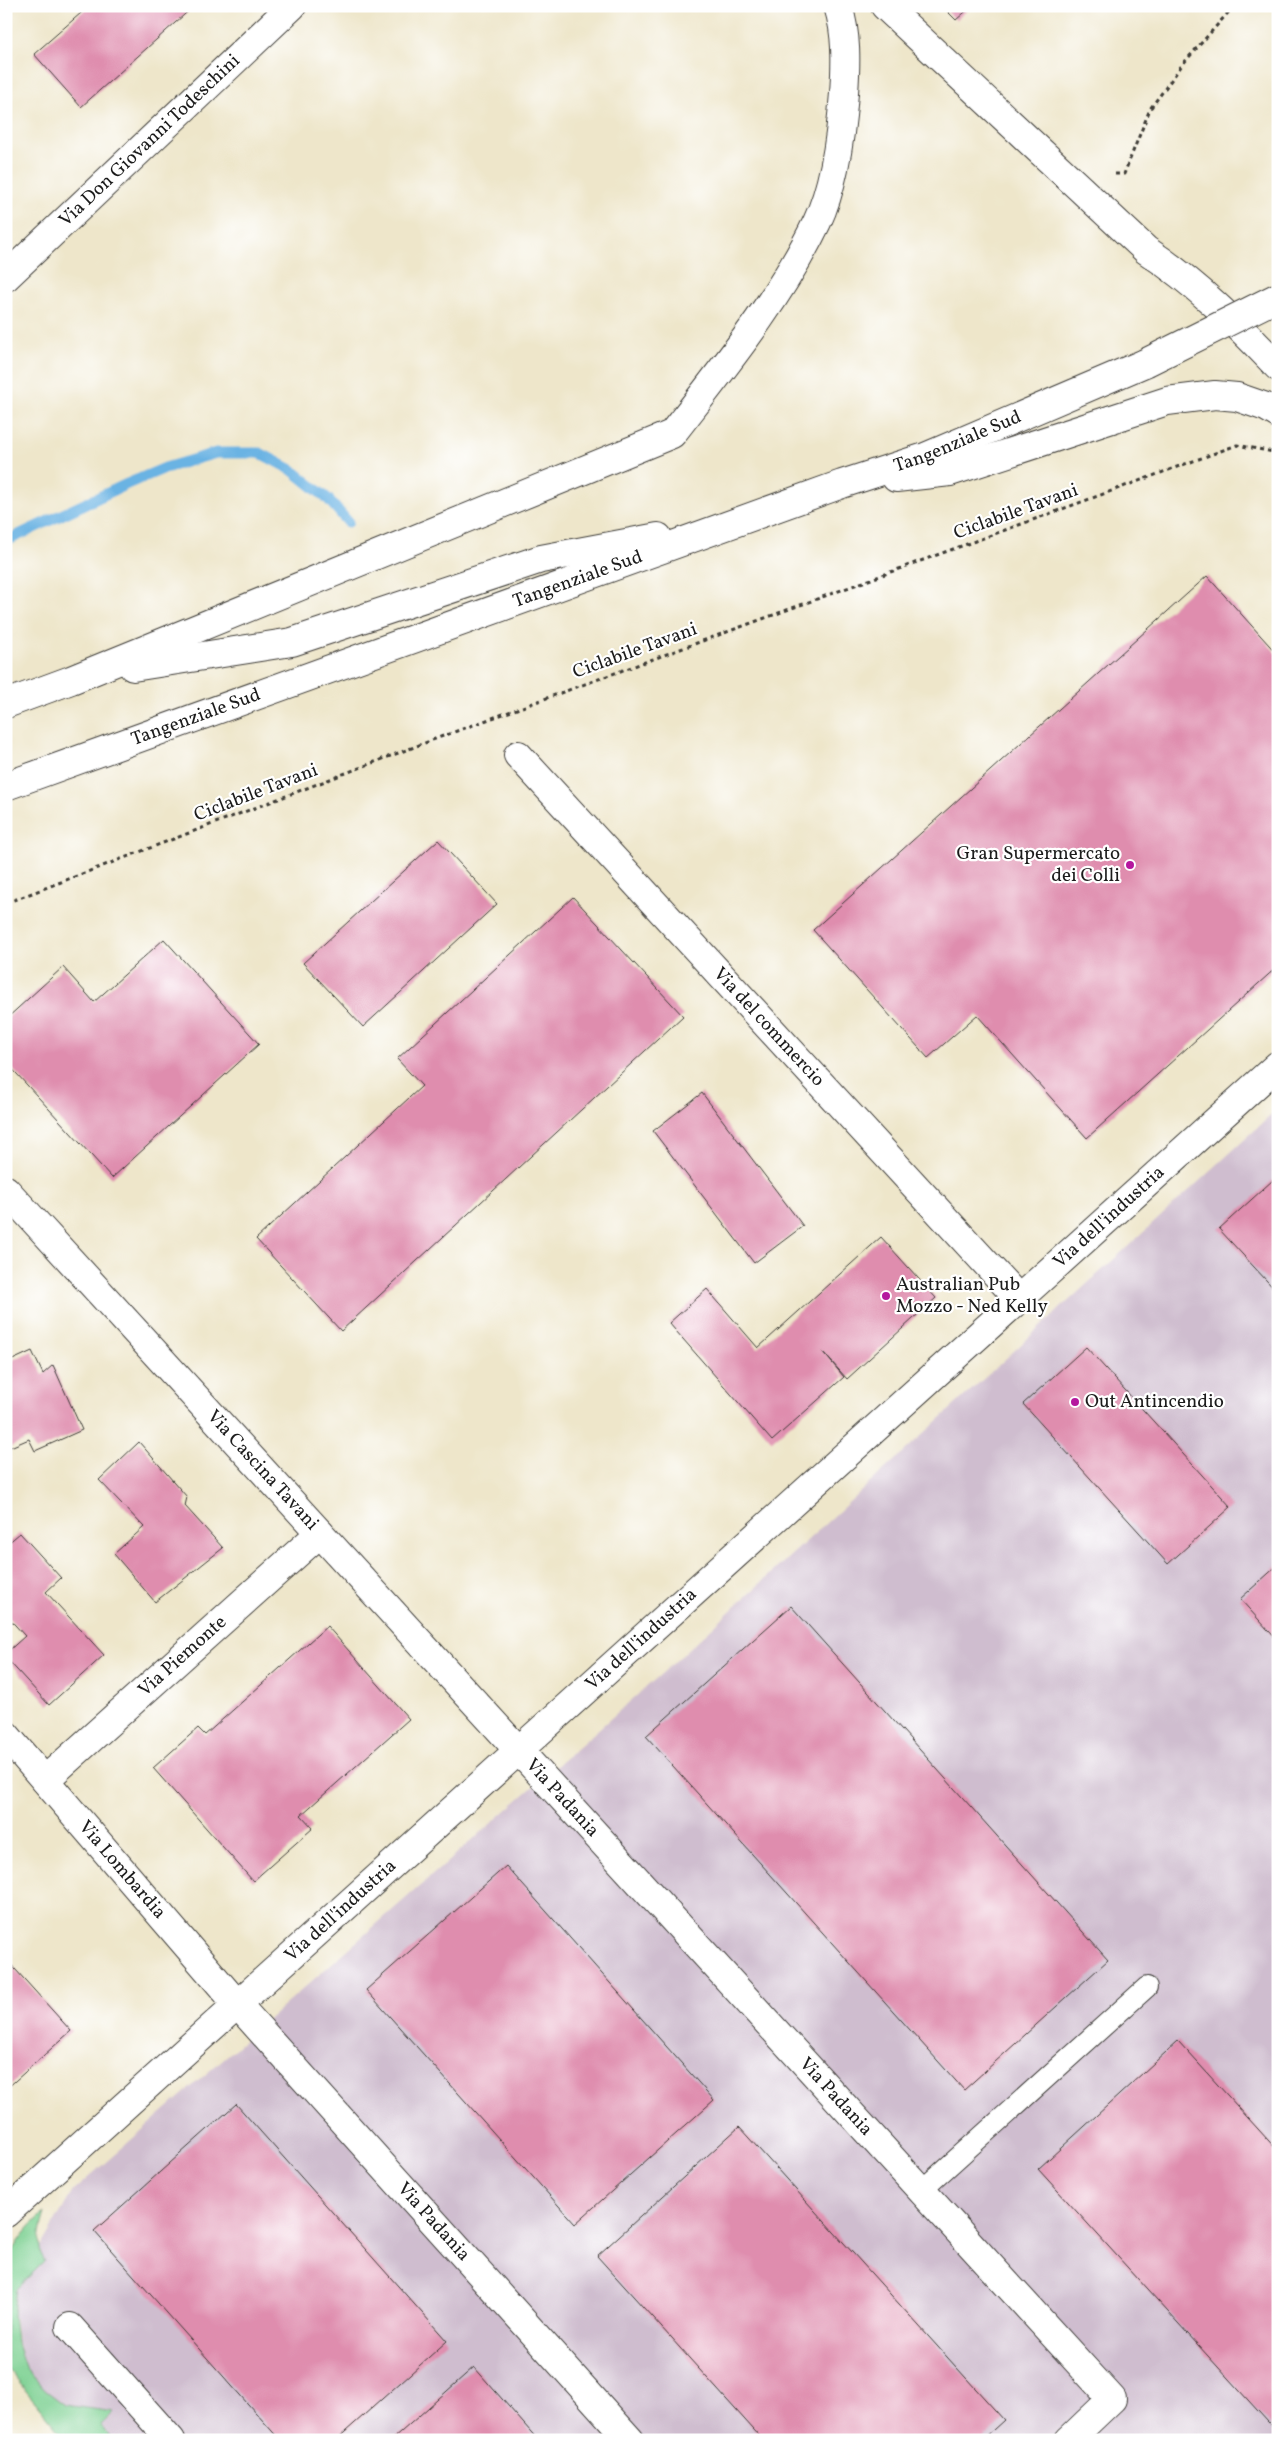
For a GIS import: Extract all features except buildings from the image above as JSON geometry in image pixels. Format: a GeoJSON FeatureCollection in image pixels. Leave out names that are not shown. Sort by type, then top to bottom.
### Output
{"type":"FeatureCollection","features":[{"type":"Feature","properties":{"kind":"main road","name":"Via Don Giovanni Todeschini"},"geometry":{"type":"LineString","coordinates":[[6,278],[292,6]]}},
{"type":"Feature","properties":{"kind":"main road"},"geometry":{"type":"LineString","coordinates":[[6,704],[71,680],[672,434],[744,339],[781,284],[817,220],[835,163],[843,109],[846,54],[838,6]]}},
{"type":"Feature","properties":{"kind":"main road"},"geometry":{"type":"LineString","coordinates":[[885,6],[1146,250],[1186,278],[1226,313],[1278,367]]}},
{"type":"Feature","properties":{"kind":"main road","name":"Tangenziale Sud"},"geometry":{"type":"LineString","coordinates":[[8,786],[842,484],[925,457],[1145,363],[1278,297]]}},
{"type":"Feature","properties":{"kind":"main road"},"geometry":{"type":"LineString","coordinates":[[842,484],[950,472],[1167,401],[1216,395],[1237,397],[1278,414]]}},
{"type":"Feature","properties":{"kind":"main road"},"geometry":{"type":"LineString","coordinates":[[71,680],[162,662],[292,642],[541,559],[740,522]]}},
{"type":"Feature","properties":{"kind":"main road","name":"Via del commercio"},"geometry":{"type":"LineString","coordinates":[[518,756],[1019,1299]]}},
{"type":"Feature","properties":{"kind":"main road","name":"Via dell'industria"},"geometry":{"type":"LineString","coordinates":[[6,2213],[1278,1065]]}},
{"type":"Feature","properties":{"kind":"main road","name":"Via Cascina Tavani"},"geometry":{"type":"LineString","coordinates":[[6,1190],[518,1751]]}},
{"type":"Feature","properties":{"kind":"main road","name":"Via Piemonte"},"geometry":{"type":"LineString","coordinates":[[45,1780],[320,1534]]}},
{"type":"Feature","properties":{"kind":"main road","name":"Via Lombardia"},"geometry":{"type":"LineString","coordinates":[[6,1735],[237,2004]]}},
{"type":"Feature","properties":{"kind":"main road","name":"Via Padania"},"geometry":{"type":"LineString","coordinates":[[518,1751],[922,2190],[1112,2400],[1069,2440]]}},
{"type":"Feature","properties":{"kind":"main road","name":"Via Padania"},"geometry":{"type":"LineString","coordinates":[[237,2004],[630,2440]]}},
{"type":"Feature","properties":{"kind":"main road"},"geometry":{"type":"LineString","coordinates":[[70,2328],[171,2440]]}},
{"type":"Feature","properties":{"kind":"lane"},"geometry":{"type":"LineString","coordinates":[[922,2190],[1147,1988]]}},
{"type":"Feature","properties":{"kind":"path"},"geometry":{"type":"LineString","coordinates":[[1069,176],[1124,174],[1150,109],[1182,65],[1234,6]]}},
{"type":"Feature","properties":{"kind":"path","name":"Ciclabile Tavani"},"geometry":{"type":"LineString","coordinates":[[6,903],[435,739],[1237,445],[1278,452]]}},
{"type":"Feature","properties":{"kind":"shaded area"},"geometry":{"type":"Polygon","coordinates":[[[1278,1109],[1278,2440],[93,2440],[44,2391],[25,2368],[17,2341],[14,2315],[15,2291],[73,2191],[668,1668],[1278,1109]]]}},
{"type":"Feature","properties":{"kind":"green space"},"geometry":{"type":"Polygon","coordinates":[[[45,2213],[39,2244],[44,2262],[16,2289],[13,2315],[16,2341],[25,2367],[45,2390],[65,2405],[114,2412],[101,2425],[113,2440],[67,2440],[6,2367],[6,2263],[22,2235],[45,2213]]]}},
{"type":"Feature","properties":{"kind":"waterway"},"geometry":{"type":"LineString","coordinates":[[6,541],[165,468],[216,453],[260,453],[292,470],[328,499],[348,522]]}},
{"type":"Feature","properties":{"kind":"place","name":"Gran Supermercato dei Colli"},"geometry":{"type":"Point","coordinates":[1130,865]}},
{"type":"Feature","properties":{"kind":"place","name":"Australian Pub Mozzo - Ned Kelly"},"geometry":{"type":"Point","coordinates":[886,1296]}},
{"type":"Feature","properties":{"kind":"place","name":"Out Antincendio"},"geometry":{"type":"Point","coordinates":[1075,1402]}}]}
